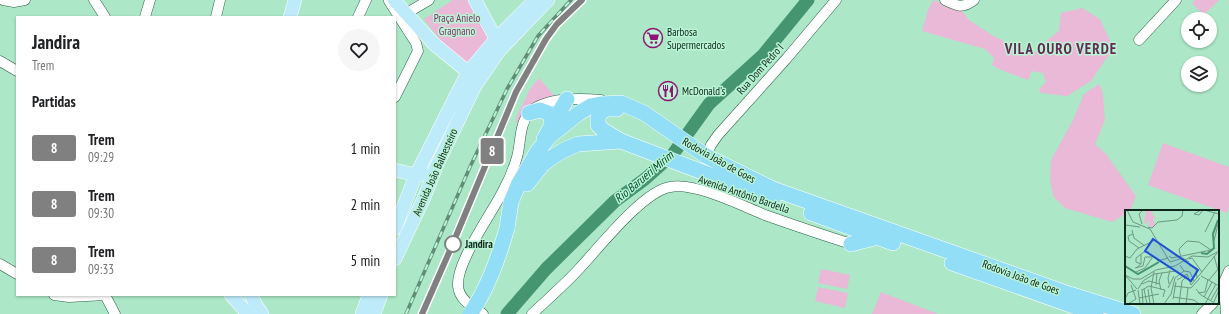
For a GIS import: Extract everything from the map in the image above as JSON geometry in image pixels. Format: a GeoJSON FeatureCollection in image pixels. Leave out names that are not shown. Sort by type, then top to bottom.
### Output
{"type":"FeatureCollection","features":[{"type":"Feature","properties":{"kind":"highway"},"geometry":{"type":"LineString","coordinates":[[470,314],[480,300],[500,251],[508,222],[511,202],[519,183],[567,99]]}},
{"type":"Feature","properties":{"kind":"highway"},"geometry":{"type":"LineString","coordinates":[[537,152],[550,136],[578,113],[591,106],[602,104],[628,106]]}},
{"type":"Feature","properties":{"kind":"highway","name":"Rodovia João de Goes"},"geometry":{"type":"LineString","coordinates":[[628,106],[644,113],[666,130],[701,152],[773,189],[1069,294],[1128,312],[1141,314]]}},
{"type":"Feature","properties":{"kind":"highway"},"geometry":{"type":"LineString","coordinates":[[622,141],[604,131],[598,124],[598,118],[601,112],[607,109],[628,106]]}},
{"type":"Feature","properties":{"kind":"highway"},"geometry":{"type":"LineString","coordinates":[[529,113],[540,110],[548,113],[551,117],[552,124]]}},
{"type":"Feature","properties":{"kind":"highway","name":"Rodovia João de Goes"},"geometry":{"type":"LineString","coordinates":[[622,141],[687,166],[849,238],[878,237],[1096,314]]}},
{"type":"Feature","properties":{"kind":"highway"},"geometry":{"type":"LineString","coordinates":[[508,222],[530,180],[542,165],[551,158],[578,144],[622,141]]}},
{"type":"Feature","properties":{"kind":"highway"},"geometry":{"type":"LineString","coordinates":[[687,166],[697,166],[703,162],[701,152]]}},
{"type":"Feature","properties":{"kind":"main road"},"geometry":{"type":"LineString","coordinates":[[290,16],[296,0]]}},
{"type":"Feature","properties":{"kind":"main road"},"geometry":{"type":"LineString","coordinates":[[394,0],[434,44],[468,72],[475,86]]}},
{"type":"Feature","properties":{"kind":"main road"},"geometry":{"type":"LineString","coordinates":[[475,0],[496,39]]}},
{"type":"Feature","properties":{"kind":"main road","name":"Avenida João Balhesteiro"},"geometry":{"type":"LineString","coordinates":[[396,225],[416,175],[468,72],[496,39],[535,0]]}},
{"type":"Feature","properties":{"kind":"main road","name":"Avenida João Balhesteiro"},"geometry":{"type":"LineString","coordinates":[[396,257],[424,198],[436,167],[484,70],[499,51],[548,0]]}},
{"type":"Feature","properties":{"kind":"main road"},"geometry":{"type":"LineString","coordinates":[[396,171],[420,175],[430,172],[436,167]]}},
{"type":"Feature","properties":{"kind":"main road"},"geometry":{"type":"LineString","coordinates":[[396,171],[410,190]]}},
{"type":"Feature","properties":{"kind":"main road"},"geometry":{"type":"LineString","coordinates":[[231,296],[248,314]]}},
{"type":"Feature","properties":{"kind":"main road"},"geometry":{"type":"LineString","coordinates":[[251,296],[262,314]]}},
{"type":"Feature","properties":{"kind":"main road"},"geometry":{"type":"LineString","coordinates":[[362,314],[369,296]]}},
{"type":"Feature","properties":{"kind":"main road"},"geometry":{"type":"LineString","coordinates":[[374,314],[381,296]]}},
{"type":"Feature","properties":{"kind":"street"},"geometry":{"type":"LineString","coordinates":[[5,0],[14,2],[26,0]]}},
{"type":"Feature","properties":{"kind":"street"},"geometry":{"type":"LineString","coordinates":[[94,0],[103,16]]}},
{"type":"Feature","properties":{"kind":"street"},"geometry":{"type":"LineString","coordinates":[[145,16],[150,0]]}},
{"type":"Feature","properties":{"kind":"street"},"geometry":{"type":"LineString","coordinates":[[216,16],[220,0]]}},
{"type":"Feature","properties":{"kind":"street"},"geometry":{"type":"LineString","coordinates":[[358,16],[366,0]]}},
{"type":"Feature","properties":{"kind":"street"},"geometry":{"type":"LineString","coordinates":[[388,0],[416,43],[418,51],[396,95]]}},
{"type":"Feature","properties":{"kind":"street"},"geometry":{"type":"LineString","coordinates":[[407,13],[429,0]]}},
{"type":"Feature","properties":{"kind":"street","name":"Rua Dom Pedro I"},"geometry":{"type":"LineString","coordinates":[[701,152],[711,145],[718,135],[787,58],[836,0]]}},
{"type":"Feature","properties":{"kind":"street"},"geometry":{"type":"LineString","coordinates":[[945,0],[958,6],[967,5],[974,0]]}},
{"type":"Feature","properties":{"kind":"street"},"geometry":{"type":"LineString","coordinates":[[1139,40],[1176,0]]}},
{"type":"Feature","properties":{"kind":"street"},"geometry":{"type":"LineString","coordinates":[[0,61],[16,70]]}},
{"type":"Feature","properties":{"kind":"street"},"geometry":{"type":"LineString","coordinates":[[483,314],[466,303],[458,288],[458,282],[462,266],[503,191],[517,156],[523,123],[529,113],[548,102],[567,99],[613,101],[628,106]]}},
{"type":"Feature","properties":{"kind":"street","name":"Avenida Antônio Bardella"},"geometry":{"type":"LineString","coordinates":[[532,314],[578,271],[643,202],[657,191],[668,187],[681,186],[715,195],[767,215],[849,238]]}},
{"type":"Feature","properties":{"kind":"street"},"geometry":{"type":"LineString","coordinates":[[0,264],[16,273]]}},
{"type":"Feature","properties":{"kind":"street"},"geometry":{"type":"LineString","coordinates":[[1219,292],[1229,271]]}},
{"type":"Feature","properties":{"kind":"street"},"geometry":{"type":"LineString","coordinates":[[1224,284],[1226,314]]}},
{"type":"Feature","properties":{"kind":"street"},"geometry":{"type":"LineString","coordinates":[[62,296],[87,296]]}},
{"type":"Feature","properties":{"kind":"street"},"geometry":{"type":"LineString","coordinates":[[106,296],[115,314]]}},
{"type":"Feature","properties":{"kind":"street"},"geometry":{"type":"LineString","coordinates":[[1202,314],[1212,304]]}},
{"type":"Feature","properties":{"kind":"green space","name":"Praça Anielo Gragnano"},"geometry":{"type":"Polygon","coordinates":[[[453,0],[469,0],[490,40],[468,64],[442,42],[424,19],[453,0]]]}},
{"type":"Feature","properties":{"kind":"green space"},"geometry":{"type":"Polygon","coordinates":[[[933,0],[962,11],[969,20],[993,36],[1030,53],[1038,51],[1044,43],[1059,31],[1061,13],[1082,8],[1100,19],[1114,50],[1091,81],[1067,96],[1041,93],[1039,89],[1046,82],[1043,73],[1032,71],[1028,80],[1005,72],[992,65],[994,58],[985,49],[922,31],[927,13],[933,0]]]}},
{"type":"Feature","properties":{"kind":"green space"},"geometry":{"type":"Polygon","coordinates":[[[1195,0],[1219,0],[1207,12],[1201,12],[1192,3],[1195,0]]]}},
{"type":"Feature","properties":{"kind":"green space"},"geometry":{"type":"Polygon","coordinates":[[[539,78],[555,97],[528,109],[516,123],[516,118],[530,89],[539,78]]]}},
{"type":"Feature","properties":{"kind":"green space"},"geometry":{"type":"Polygon","coordinates":[[[1099,84],[1103,93],[1105,120],[1095,144],[1106,154],[1136,196],[1130,210],[1125,210],[1125,215],[1112,222],[1065,208],[1053,196],[1050,180],[1051,160],[1073,120],[1084,94],[1099,84]]]}},
{"type":"Feature","properties":{"kind":"green space"},"geometry":{"type":"Polygon","coordinates":[[[1163,143],[1229,167],[1229,207],[1227,213],[1148,185],[1163,143]]]}},
{"type":"Feature","properties":{"kind":"green space"},"geometry":{"type":"Polygon","coordinates":[[[821,269],[850,275],[847,289],[818,283],[821,269]]]}},
{"type":"Feature","properties":{"kind":"green space"},"geometry":{"type":"Polygon","coordinates":[[[818,287],[848,293],[845,308],[815,301],[818,287]]]}},
{"type":"Feature","properties":{"kind":"green space"},"geometry":{"type":"Polygon","coordinates":[[[881,292],[938,314],[872,314],[881,292]]]}},
{"type":"Feature","properties":{"kind":"waterway","name":"Rio Barueri Mirim"},"geometry":{"type":"LineString","coordinates":[[507,314],[546,269],[615,201],[645,179],[673,154],[709,104],[763,55],[808,0]]}},
{"type":"Feature","properties":{"kind":"railway"},"geometry":{"type":"LineString","coordinates":[[406,314],[470,167],[507,89],[538,36],[571,0]]}},
{"type":"Feature","properties":{"kind":"railway"},"geometry":{"type":"LineString","coordinates":[[422,314],[516,92],[546,39],[557,24],[582,0]]}},
{"type":"Feature","properties":{"kind":"train","name":"8"},"geometry":{"type":"LineString","coordinates":[[422,314],[516,92],[546,39],[557,24],[582,0]]}},
{"type":"Feature","properties":{"kind":"place","name":"Barbosa Supermercados"},"geometry":{"type":"Point","coordinates":[653,38]}},
{"type":"Feature","properties":{"kind":"place","name":"McDonald's"},"geometry":{"type":"Point","coordinates":[668,91]}},
{"type":"Feature","properties":{"kind":"place","name":"Jandira"},"geometry":{"type":"Point","coordinates":[453,244]}},
{"type":"Feature","properties":{"kind":"district","name":"VILA OURO VERDE"},"geometry":{"type":"Point","coordinates":[1061,49]}}]}
